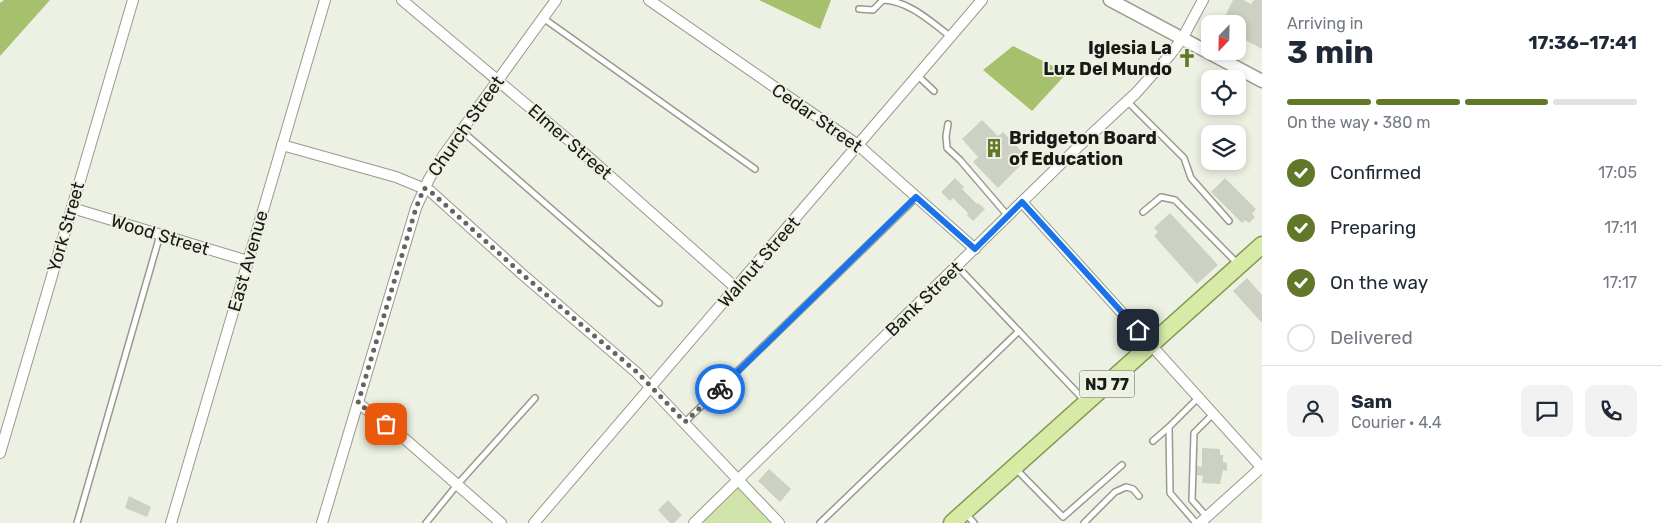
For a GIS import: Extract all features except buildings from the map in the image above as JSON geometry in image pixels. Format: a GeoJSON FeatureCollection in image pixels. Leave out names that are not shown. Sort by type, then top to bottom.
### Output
{"type":"FeatureCollection","features":[{"type":"Feature","properties":{"kind":"main road","name":"NJ 77"},"geometry":{"type":"LineString","coordinates":[[964,519],[1015,467],[1262,245]]}},
{"type":"Feature","properties":{"kind":"street","name":"York Street"},"geometry":{"type":"LineString","coordinates":[[0,454],[133,0]]}},
{"type":"Feature","properties":{"kind":"street","name":"East Avenue"},"geometry":{"type":"LineString","coordinates":[[171,523],[325,0]]}},
{"type":"Feature","properties":{"kind":"street","name":"Elmer Street"},"geometry":{"type":"LineString","coordinates":[[402,0],[584,153],[736,288]]}},
{"type":"Feature","properties":{"kind":"street","name":"Church Street"},"geometry":{"type":"LineString","coordinates":[[322,523],[416,208],[424,188],[443,156],[556,0]]}},
{"type":"Feature","properties":{"kind":"street","name":"Cedar Street"},"geometry":{"type":"LineString","coordinates":[[649,0],[858,146],[975,249]]}},
{"type":"Feature","properties":{"kind":"street","name":"Walnut Street"},"geometry":{"type":"LineString","coordinates":[[534,523],[982,0]]}},
{"type":"Feature","properties":{"kind":"street"},"geometry":{"type":"LineString","coordinates":[[1110,0],[1261,79]]}},
{"type":"Feature","properties":{"kind":"street","name":"Bank Street"},"geometry":{"type":"LineString","coordinates":[[694,523],[1127,101],[1170,55],[1182,39],[1204,0]]}},
{"type":"Feature","properties":{"kind":"street"},"geometry":{"type":"LineString","coordinates":[[282,145],[396,177],[430,191],[522,274],[638,373],[778,523]]}},
{"type":"Feature","properties":{"kind":"street"},"geometry":{"type":"LineString","coordinates":[[1022,202],[1262,467],[1204,520]]}},
{"type":"Feature","properties":{"kind":"street","name":"Wood Street"},"geometry":{"type":"LineString","coordinates":[[72,208],[248,261]]}},
{"type":"Feature","properties":{"kind":"street"},"geometry":{"type":"LineString","coordinates":[[358,403],[405,439],[501,523]]}},
{"type":"Feature","properties":{"kind":"lane"},"geometry":{"type":"LineString","coordinates":[[859,9],[873,10],[883,0],[893,1],[919,12],[951,37]]}},
{"type":"Feature","properties":{"kind":"lane"},"geometry":{"type":"LineString","coordinates":[[543,18],[755,169]]}},
{"type":"Feature","properties":{"kind":"lane"},"geometry":{"type":"LineString","coordinates":[[918,76],[934,91]]}},
{"type":"Feature","properties":{"kind":"lane"},"geometry":{"type":"LineString","coordinates":[[1127,101],[1184,158],[1191,178],[1229,221]]}},
{"type":"Feature","properties":{"kind":"lane"},"geometry":{"type":"LineString","coordinates":[[948,124],[947,148],[960,160],[1008,216]]}},
{"type":"Feature","properties":{"kind":"lane"},"geometry":{"type":"LineString","coordinates":[[462,131],[659,303]]}},
{"type":"Feature","properties":{"kind":"lane"},"geometry":{"type":"LineString","coordinates":[[685,422],[916,197]]}},
{"type":"Feature","properties":{"kind":"lane"},"geometry":{"type":"LineString","coordinates":[[1143,212],[1161,197],[1175,200],[1239,265]]}},
{"type":"Feature","properties":{"kind":"lane"},"geometry":{"type":"LineString","coordinates":[[77,523],[160,235]]}},
{"type":"Feature","properties":{"kind":"lane"},"geometry":{"type":"LineString","coordinates":[[957,266],[1086,403]]}},
{"type":"Feature","properties":{"kind":"lane"},"geometry":{"type":"LineString","coordinates":[[820,523],[1019,331]]}},
{"type":"Feature","properties":{"kind":"lane"},"geometry":{"type":"LineString","coordinates":[[1153,441],[1198,397]]}},
{"type":"Feature","properties":{"kind":"lane"},"geometry":{"type":"LineString","coordinates":[[426,523],[457,485],[535,398]]}},
{"type":"Feature","properties":{"kind":"lane"},"geometry":{"type":"LineString","coordinates":[[1204,520],[1192,500],[1194,433],[1213,414]]}},
{"type":"Feature","properties":{"kind":"lane"},"geometry":{"type":"LineString","coordinates":[[1169,427],[1170,493],[1196,523]]}},
{"type":"Feature","properties":{"kind":"lane"},"geometry":{"type":"LineString","coordinates":[[1015,467],[1064,520],[1122,465]]}},
{"type":"Feature","properties":{"kind":"lane"},"geometry":{"type":"LineString","coordinates":[[1084,523],[1115,492],[1126,487],[1133,489],[1139,496]]}},
{"type":"Feature","properties":{"kind":"green space"},"geometry":{"type":"Polygon","coordinates":[[[4,0],[50,0],[0,56],[0,3],[4,0]]]}},
{"type":"Feature","properties":{"kind":"green space"},"geometry":{"type":"Polygon","coordinates":[[[759,0],[831,0],[820,29],[759,0]]]}},
{"type":"Feature","properties":{"kind":"green space"},"geometry":{"type":"Polygon","coordinates":[[[1013,46],[1067,73],[1032,111],[983,70],[1013,46]]]}},
{"type":"Feature","properties":{"kind":"green space"},"geometry":{"type":"Polygon","coordinates":[[[738,480],[778,523],[694,523],[738,480]]]}},
{"type":"Feature","properties":{"kind":"way so far"},"geometry":{"type":"LineString","coordinates":[[386,424],[358,403],[416,208],[424,188],[430,191],[522,274],[638,373],[685,422],[720,389]]}},
{"type":"Feature","properties":{"kind":"place","name":"Iglesia La Luz Del Mundo"},"geometry":{"type":"Point","coordinates":[1187,58]}},
{"type":"Feature","properties":{"kind":"place","name":"Bridgeton Board of Education"},"geometry":{"type":"Point","coordinates":[994,148]}},
{"type":"Feature","properties":{"kind":"route"},"geometry":{"type":"LineString","coordinates":[[720,389],[916,197],[975,249],[1022,202],[1138,330]]}}]}
